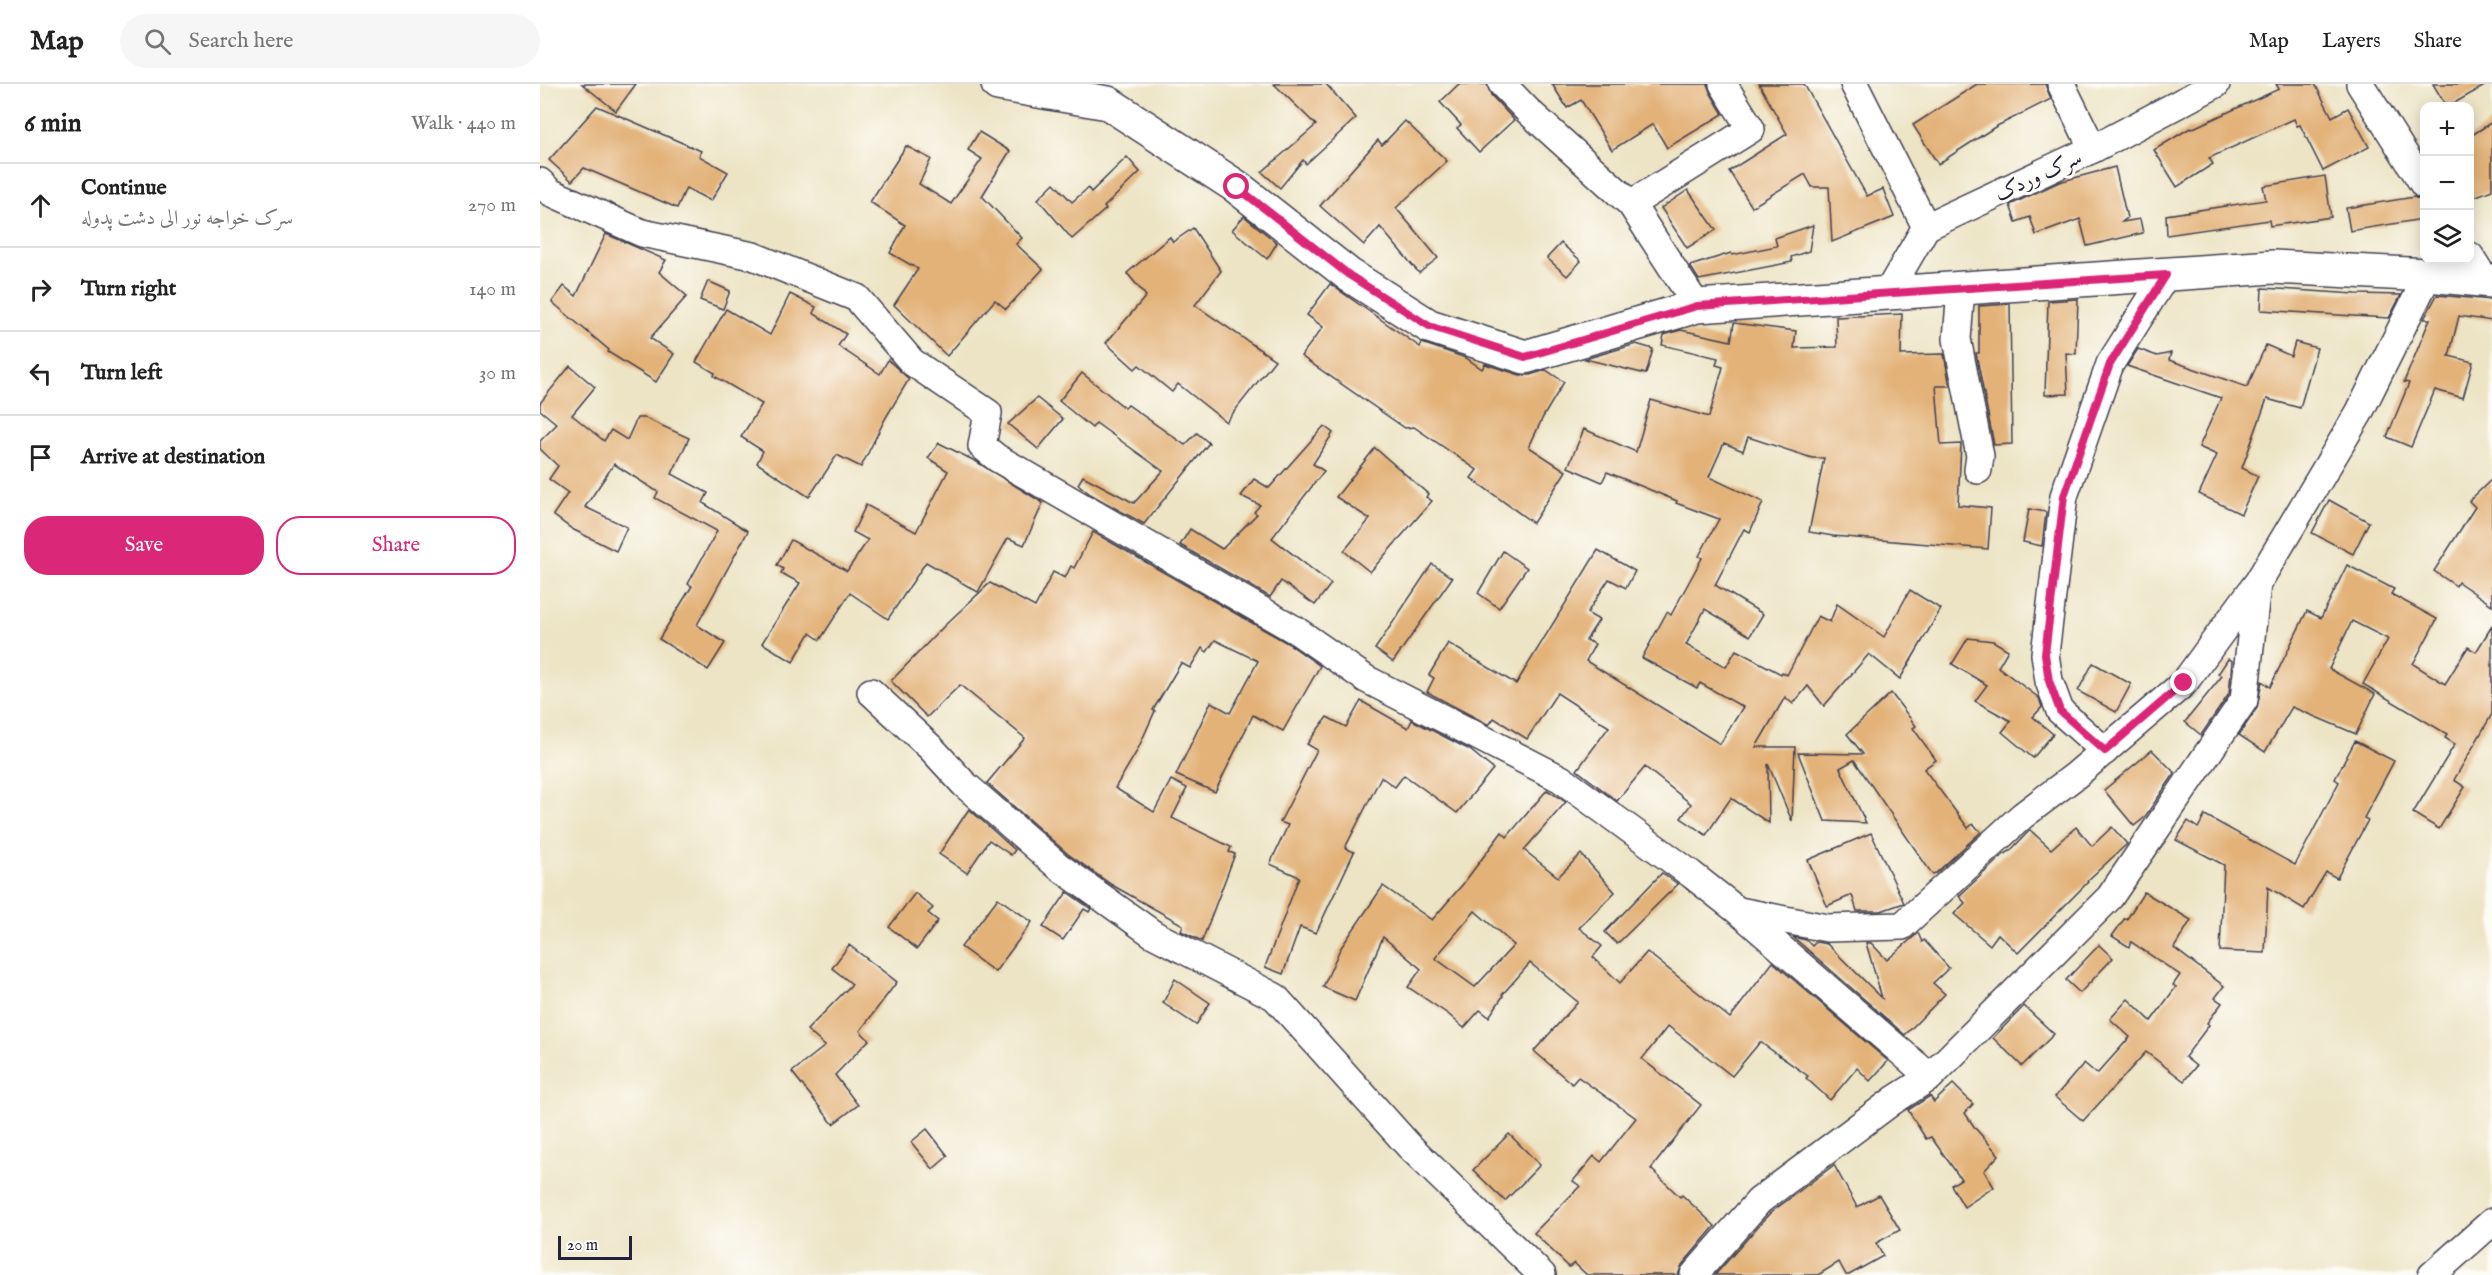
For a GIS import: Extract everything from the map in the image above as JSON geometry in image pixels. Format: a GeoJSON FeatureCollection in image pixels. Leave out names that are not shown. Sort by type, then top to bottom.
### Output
{"type":"FeatureCollection","features":[{"type":"Feature","properties":{"kind":"main road"},"geometry":{"type":"LineString","coordinates":[[998,84],[1108,103],[1237,187],[1349,275],[1429,326],[1525,357],[1697,306],[2273,267],[2428,275],[2482,273]]}},
{"type":"Feature","properties":{"kind":"street"},"geometry":{"type":"LineString","coordinates":[[1502,84],[1528,111],[1631,204],[1697,306]]}},
{"type":"Feature","properties":{"kind":"street"},"geometry":{"type":"LineString","coordinates":[[1631,204],[1751,129],[1723,84]]}},
{"type":"Feature","properties":{"kind":"street"},"geometry":{"type":"LineString","coordinates":[[1854,84],[1926,227],[1887,294]]}},
{"type":"Feature","properties":{"kind":"street"},"geometry":{"type":"LineString","coordinates":[[2061,84],[2093,149]]}},
{"type":"Feature","properties":{"kind":"street","name":"سرک وردک"},"geometry":{"type":"LineString","coordinates":[[1926,227],[2093,149],[2216,84]]}},
{"type":"Feature","properties":{"kind":"street"},"geometry":{"type":"LineString","coordinates":[[2360,84],[2420,179]]}},
{"type":"Feature","properties":{"kind":"street"},"geometry":{"type":"LineString","coordinates":[[540,182],[550,192],[642,233],[753,256],[857,298],[912,362],[987,413],[982,446],[997,458],[1297,631],[1366,679],[1561,779],[1738,910],[1930,1077]]}},
{"type":"Feature","properties":{"kind":"street"},"geometry":{"type":"LineString","coordinates":[[2105,751],[2060,711],[2049,681],[2045,654],[2064,496],[2110,364],[2166,275]]}},
{"type":"Feature","properties":{"kind":"street"},"geometry":{"type":"LineString","coordinates":[[1738,910],[1827,928],[1902,926],[2022,816],[2105,751],[2184,683],[2257,584],[2359,413],[2428,275]]}},
{"type":"Feature","properties":{"kind":"street"},"geometry":{"type":"LineString","coordinates":[[1961,289],[1957,339],[1980,456],[1978,470]]}},
{"type":"Feature","properties":{"kind":"street"},"geometry":{"type":"LineString","coordinates":[[1694,1275],[1758,1201],[1894,1100],[1930,1077],[2110,897],[2244,700],[2257,584]]}},
{"type":"Feature","properties":{"kind":"street"},"geometry":{"type":"LineString","coordinates":[[871,692],[931,748],[964,784],[1058,866],[1153,933],[1275,997],[1409,1146],[1542,1275]]}},
{"type":"Feature","properties":{"kind":"street"},"geometry":{"type":"LineString","coordinates":[[2432,1275],[2492,1222]]}},
{"type":"Feature","properties":{"kind":"building"},"geometry":{"type":"Polygon","coordinates":[[[582,84],[636,84],[616,111],[582,84]]]}},
{"type":"Feature","properties":{"kind":"building"},"geometry":{"type":"Polygon","coordinates":[[[1274,84],[1326,84],[1356,118],[1306,164],[1303,160],[1280,188],[1262,172],[1316,125],[1274,84]]]}},
{"type":"Feature","properties":{"kind":"building"},"geometry":{"type":"Polygon","coordinates":[[[1459,84],[1487,84],[1491,95],[1514,120],[1479,152],[1457,128],[1461,125],[1440,102],[1459,84]]]}},
{"type":"Feature","properties":{"kind":"building"},"geometry":{"type":"Polygon","coordinates":[[[1552,84],[1707,84],[1723,114],[1667,148],[1653,124],[1612,150],[1581,100],[1567,108],[1552,84]]]}},
{"type":"Feature","properties":{"kind":"building"},"geometry":{"type":"Polygon","coordinates":[[[1759,84],[1804,84],[1867,196],[1883,189],[1894,217],[1832,242],[1829,187],[1812,187],[1805,174],[1752,207],[1729,171],[1787,134],[1759,84]]]}},
{"type":"Feature","properties":{"kind":"building"},"geometry":{"type":"Polygon","coordinates":[[[1977,84],[2045,84],[2051,99],[1995,127],[1938,164],[1913,125],[1977,84]]]}},
{"type":"Feature","properties":{"kind":"building"},"geometry":{"type":"Polygon","coordinates":[[[2276,84],[2315,84],[2332,117],[2348,108],[2369,147],[2323,171],[2300,125],[2297,126],[2294,119],[2209,158],[2213,164],[2177,187],[2154,150],[2190,128],[2279,89],[2276,84]]]}},
{"type":"Feature","properties":{"kind":"building"},"geometry":{"type":"Polygon","coordinates":[[[2433,84],[2488,84],[2456,102],[2444,102],[2433,84]]]}},
{"type":"Feature","properties":{"kind":"building"},"geometry":{"type":"Polygon","coordinates":[[[597,106],[701,151],[699,156],[728,172],[711,201],[686,188],[677,208],[584,168],[572,181],[549,160],[597,106]]]}},
{"type":"Feature","properties":{"kind":"building"},"geometry":{"type":"Polygon","coordinates":[[[1405,121],[1447,161],[1396,208],[1438,258],[1419,273],[1380,227],[1364,245],[1320,206],[1378,140],[1382,145],[1405,121]]]}},
{"type":"Feature","properties":{"kind":"building"},"geometry":{"type":"Polygon","coordinates":[[[2492,122],[2492,190],[2474,197],[2474,156],[2474,134],[2492,122]]]}},
{"type":"Feature","properties":{"kind":"building"},"geometry":{"type":"Polygon","coordinates":[[[979,132],[1010,151],[982,196],[1022,238],[1016,244],[1043,269],[1006,309],[995,300],[947,356],[894,305],[918,269],[890,253],[905,225],[870,202],[906,146],[931,159],[919,184],[951,204],[982,159],[968,150],[979,132]]]}},
{"type":"Feature","properties":{"kind":"building"},"geometry":{"type":"Polygon","coordinates":[[[1127,157],[1140,172],[1104,207],[1106,209],[1072,239],[1038,199],[1054,183],[1072,202],[1088,188],[1091,192],[1127,157]]]}},
{"type":"Feature","properties":{"kind":"building"},"geometry":{"type":"Polygon","coordinates":[[[2115,167],[2127,218],[2122,222],[2140,219],[2143,233],[2087,246],[2080,219],[2036,235],[2030,217],[2016,222],[2010,205],[2059,182],[2115,167]]]}},
{"type":"Feature","properties":{"kind":"building"},"geometry":{"type":"Polygon","coordinates":[[[2325,176],[2331,217],[2270,226],[2269,220],[2167,235],[2166,215],[2266,200],[2263,186],[2325,176]]]}},
{"type":"Feature","properties":{"kind":"building"},"geometry":{"type":"Polygon","coordinates":[[[1688,190],[1716,230],[1687,248],[1661,208],[1688,190]]]}},
{"type":"Feature","properties":{"kind":"building"},"geometry":{"type":"Polygon","coordinates":[[[2414,197],[2420,200],[2420,219],[2350,231],[2346,208],[2414,197]]]}},
{"type":"Feature","properties":{"kind":"building"},"geometry":{"type":"Polygon","coordinates":[[[1244,216],[1277,243],[1267,259],[1232,230],[1244,216]]]}},
{"type":"Feature","properties":{"kind":"building"},"geometry":{"type":"Polygon","coordinates":[[[1813,225],[1809,251],[1791,257],[1792,262],[1699,280],[1690,266],[1731,253],[1732,255],[1777,246],[1775,238],[1813,225]]]}},
{"type":"Feature","properties":{"kind":"building"},"geometry":{"type":"Polygon","coordinates":[[[1193,228],[1221,271],[1195,305],[1275,360],[1226,422],[1178,384],[1172,392],[1139,365],[1135,369],[1106,343],[1146,296],[1127,273],[1170,237],[1173,242],[1193,228]]]}},
{"type":"Feature","properties":{"kind":"building"},"geometry":{"type":"Polygon","coordinates":[[[606,234],[666,260],[659,272],[687,296],[650,338],[674,354],[656,382],[608,352],[609,350],[552,302],[564,286],[576,296],[606,234]]]}},
{"type":"Feature","properties":{"kind":"building"},"geometry":{"type":"Polygon","coordinates":[[[1561,243],[1581,261],[1567,276],[1547,258],[1561,243]]]}},
{"type":"Feature","properties":{"kind":"building"},"geometry":{"type":"Polygon","coordinates":[[[708,281],[730,291],[723,309],[700,300],[708,281]]]}},
{"type":"Feature","properties":{"kind":"building"},"geometry":{"type":"Polygon","coordinates":[[[1330,284],[1420,347],[1422,343],[1466,358],[1482,369],[1485,364],[1520,375],[1530,375],[1546,370],[1564,382],[1543,417],[1529,447],[1566,471],[1533,523],[1471,478],[1477,470],[1414,427],[1405,428],[1301,356],[1323,327],[1307,315],[1330,284]]]}},
{"type":"Feature","properties":{"kind":"building"},"geometry":{"type":"Polygon","coordinates":[[[2262,288],[2401,295],[2389,318],[2261,310],[2262,288]]]}},
{"type":"Feature","properties":{"kind":"building"},"geometry":{"type":"Polygon","coordinates":[[[790,294],[816,307],[813,313],[846,334],[838,346],[880,374],[888,360],[909,379],[885,419],[861,467],[837,455],[809,497],[757,463],[763,451],[741,437],[762,404],[714,376],[715,373],[696,362],[726,309],[770,335],[790,294]]]}},
{"type":"Feature","properties":{"kind":"building"},"geometry":{"type":"Polygon","coordinates":[[[2437,295],[2492,300],[2492,321],[2459,316],[2449,356],[2473,362],[2463,398],[2435,390],[2411,447],[2387,437],[2409,383],[2404,382],[2430,319],[2424,319],[2437,295]]]}},
{"type":"Feature","properties":{"kind":"building"},"geometry":{"type":"Polygon","coordinates":[[[2078,299],[2076,354],[2066,353],[2068,394],[2045,395],[2048,301],[2078,299]]]}},
{"type":"Feature","properties":{"kind":"building"},"geometry":{"type":"Polygon","coordinates":[[[2010,304],[2012,444],[1994,445],[1976,353],[1979,353],[1979,306],[2010,304]]]}},
{"type":"Feature","properties":{"kind":"building"},"geometry":{"type":"Polygon","coordinates":[[[1902,314],[1901,355],[1944,354],[1950,386],[1936,386],[1941,445],[1961,444],[1958,505],[1991,508],[1988,549],[1809,532],[1824,458],[1812,458],[1748,437],[1743,451],[1724,443],[1709,477],[1763,502],[1750,532],[1744,529],[1715,585],[1763,614],[1750,636],[1705,609],[1686,645],[1726,667],[1736,650],[1787,675],[1818,616],[1830,622],[1837,604],[1884,637],[1910,590],[1941,609],[1900,679],[1869,654],[1824,706],[1808,686],[1793,704],[1785,697],[1756,747],[1795,747],[1792,821],[1768,764],[1769,823],[1731,798],[1706,835],[1681,818],[1691,804],[1645,767],[1617,801],[1577,770],[1609,727],[1557,693],[1527,739],[1494,718],[1489,725],[1427,692],[1434,678],[1429,675],[1448,643],[1516,684],[1598,550],[1635,571],[1626,588],[1609,579],[1587,613],[1599,620],[1586,640],[1595,644],[1586,661],[1720,744],[1743,707],[1700,683],[1697,688],[1642,658],[1667,612],[1671,615],[1702,558],[1699,556],[1719,519],[1676,503],[1677,501],[1607,472],[1602,482],[1568,467],[1584,429],[1636,452],[1651,400],[1709,417],[1723,367],[1716,365],[1718,358],[1662,345],[1664,335],[1681,330],[1731,341],[1734,323],[1796,331],[1794,348],[1837,347],[1836,317],[1902,314]]]}},
{"type":"Feature","properties":{"kind":"building"},"geometry":{"type":"Polygon","coordinates":[[[2295,342],[2317,348],[2300,408],[2267,399],[2242,468],[2258,476],[2241,514],[2199,494],[2217,455],[2199,447],[2221,398],[2127,366],[2138,349],[2157,356],[2171,353],[2169,360],[2247,387],[2266,345],[2291,356],[2295,342]]]}},
{"type":"Feature","properties":{"kind":"building"},"geometry":{"type":"Polygon","coordinates":[[[1636,344],[1653,349],[1646,374],[1585,359],[1636,344]]]}},
{"type":"Feature","properties":{"kind":"building"},"geometry":{"type":"Polygon","coordinates":[[[570,366],[595,387],[572,415],[604,441],[611,430],[627,440],[637,418],[645,418],[689,438],[672,474],[708,493],[703,503],[748,531],[697,625],[725,643],[708,670],[659,639],[692,586],[688,584],[717,531],[655,498],[658,492],[614,464],[585,507],[627,527],[616,551],[572,529],[553,515],[568,493],[549,479],[558,466],[540,449],[540,441],[557,424],[540,410],[540,403],[570,366]]]}},
{"type":"Feature","properties":{"kind":"building"},"geometry":{"type":"Polygon","coordinates":[[[1082,373],[1125,408],[1128,405],[1185,445],[1197,433],[1209,443],[1144,524],[1090,494],[1078,484],[1083,476],[1134,503],[1163,471],[1096,423],[1092,428],[1059,401],[1082,373]]]}},
{"type":"Feature","properties":{"kind":"building"},"geometry":{"type":"Polygon","coordinates":[[[1037,398],[1063,419],[1038,449],[1008,424],[1037,398]]]}},
{"type":"Feature","properties":{"kind":"building"},"geometry":{"type":"Polygon","coordinates":[[[1324,426],[1333,433],[1313,464],[1324,471],[1272,538],[1331,584],[1315,605],[1281,581],[1270,597],[1180,545],[1190,529],[1222,549],[1257,514],[1254,512],[1260,505],[1241,496],[1254,479],[1269,488],[1324,426]]]}},
{"type":"Feature","properties":{"kind":"building"},"geometry":{"type":"Polygon","coordinates":[[[939,443],[977,462],[1043,503],[1024,545],[1008,538],[978,592],[926,562],[888,619],[850,593],[820,640],[810,633],[793,662],[762,643],[800,583],[781,573],[783,569],[777,565],[791,540],[847,571],[868,540],[853,532],[866,505],[916,532],[948,471],[928,458],[939,443]]]}},
{"type":"Feature","properties":{"kind":"building"},"geometry":{"type":"Polygon","coordinates":[[[1375,448],[1428,494],[1426,497],[1432,501],[1370,572],[1344,551],[1370,519],[1336,497],[1375,448]]]}},
{"type":"Feature","properties":{"kind":"building"},"geometry":{"type":"Polygon","coordinates":[[[2492,479],[2492,605],[2458,582],[2456,586],[2434,571],[2475,507],[2469,501],[2492,479]]]}},
{"type":"Feature","properties":{"kind":"building"},"geometry":{"type":"Polygon","coordinates":[[[2329,500],[2369,522],[2353,554],[2312,533],[2329,500]]]}},
{"type":"Feature","properties":{"kind":"building"},"geometry":{"type":"Polygon","coordinates":[[[2029,509],[2046,512],[2042,546],[2023,542],[2029,509]]]}},
{"type":"Feature","properties":{"kind":"building"},"geometry":{"type":"Polygon","coordinates":[[[1093,532],[1289,644],[1320,666],[1283,731],[1253,715],[1215,792],[1176,775],[1211,702],[1230,713],[1258,661],[1215,640],[1207,652],[1202,648],[1190,668],[1181,663],[1153,710],[1155,711],[1137,751],[1115,788],[1154,812],[1171,780],[1187,788],[1172,818],[1231,847],[1229,852],[1235,854],[1202,941],[1181,931],[1183,925],[1112,885],[1068,854],[987,783],[1025,738],[960,685],[927,717],[891,681],[945,625],[990,583],[1035,607],[1053,572],[1065,578],[1071,566],[1074,568],[1093,532]]]}},
{"type":"Feature","properties":{"kind":"building"},"geometry":{"type":"Polygon","coordinates":[[[1503,551],[1527,568],[1499,608],[1478,593],[1503,551]]]}},
{"type":"Feature","properties":{"kind":"building"},"geometry":{"type":"Polygon","coordinates":[[[1432,564],[1452,578],[1393,662],[1375,649],[1432,564]]]}},
{"type":"Feature","properties":{"kind":"building"},"geometry":{"type":"Polygon","coordinates":[[[2347,565],[2394,589],[2391,594],[2437,619],[2413,664],[2445,684],[2468,647],[2476,652],[2492,626],[2492,714],[2454,780],[2465,787],[2439,829],[2413,813],[2455,744],[2445,738],[2447,734],[2363,684],[2388,639],[2352,621],[2329,669],[2375,694],[2356,734],[2292,707],[2265,752],[2239,735],[2257,708],[2262,681],[2270,687],[2307,611],[2321,618],[2347,565]]]}},
{"type":"Feature","properties":{"kind":"building"},"geometry":{"type":"Polygon","coordinates":[[[1968,638],[1993,641],[2008,650],[1998,667],[2039,698],[2042,707],[2033,717],[2053,734],[2033,758],[2002,732],[2011,721],[1975,701],[1987,685],[1952,664],[1968,638]]]}},
{"type":"Feature","properties":{"kind":"building"},"geometry":{"type":"Polygon","coordinates":[[[2228,659],[2232,661],[2229,694],[2201,735],[2185,722],[2222,676],[2218,674],[2228,659]]]}},
{"type":"Feature","properties":{"kind":"building"},"geometry":{"type":"Polygon","coordinates":[[[2093,663],[2131,684],[2116,712],[2078,691],[2093,663]]]}},
{"type":"Feature","properties":{"kind":"building"},"geometry":{"type":"Polygon","coordinates":[[[1891,693],[1916,726],[1913,728],[1936,760],[1924,769],[1968,828],[1973,824],[1981,832],[1936,873],[1932,874],[1854,760],[1840,768],[1866,823],[1825,821],[1798,753],[1863,754],[1847,734],[1891,693]]]}},
{"type":"Feature","properties":{"kind":"building"},"geometry":{"type":"Polygon","coordinates":[[[1361,701],[1408,728],[1412,720],[1470,750],[1493,769],[1457,813],[1404,775],[1395,787],[1381,777],[1345,848],[1354,852],[1316,933],[1300,927],[1283,974],[1265,967],[1299,877],[1270,864],[1288,825],[1280,822],[1317,750],[1307,744],[1327,717],[1346,727],[1361,701]]]}},
{"type":"Feature","properties":{"kind":"building"},"geometry":{"type":"Polygon","coordinates":[[[2355,741],[2394,761],[2364,818],[2368,820],[2337,878],[2326,872],[2304,909],[2268,887],[2265,953],[2220,951],[2224,865],[2176,840],[2188,821],[2198,828],[2205,815],[2295,865],[2339,782],[2335,779],[2355,741]]]}},
{"type":"Feature","properties":{"kind":"building"},"geometry":{"type":"Polygon","coordinates":[[[2152,750],[2175,773],[2144,818],[2134,826],[2104,790],[2152,750]]]}},
{"type":"Feature","properties":{"kind":"building"},"geometry":{"type":"Polygon","coordinates":[[[1547,790],[1566,802],[1524,850],[1558,877],[1581,854],[1615,892],[1579,928],[1602,946],[1593,957],[1620,983],[1647,952],[1730,1018],[1773,962],[1888,1061],[1870,1081],[1857,1068],[1830,1100],[1806,1078],[1808,1076],[1760,1042],[1732,1076],[1668,1026],[1642,1059],[1701,1105],[1651,1169],[1715,1226],[1682,1265],[1678,1275],[1587,1275],[1574,1263],[1569,1267],[1534,1233],[1580,1186],[1573,1181],[1594,1156],[1601,1162],[1636,1118],[1578,1077],[1572,1084],[1534,1051],[1578,1002],[1530,963],[1502,995],[1489,1017],[1480,1010],[1464,1028],[1448,1014],[1408,987],[1421,969],[1383,937],[1355,1001],[1323,987],[1340,949],[1383,886],[1432,920],[1463,884],[1502,832],[1507,837],[1547,790]],[[1475,911],[1435,958],[1475,987],[1514,945],[1475,911]]]}},
{"type":"Feature","properties":{"kind":"building"},"geometry":{"type":"Polygon","coordinates":[[[969,809],[1015,850],[1011,855],[989,840],[967,873],[939,854],[969,809]]]}},
{"type":"Feature","properties":{"kind":"building"},"geometry":{"type":"Polygon","coordinates":[[[2076,827],[2092,846],[2112,827],[2127,844],[2087,881],[2018,953],[1998,934],[1990,945],[1954,914],[1965,903],[1959,896],[2030,830],[2051,849],[2076,827]]]}},
{"type":"Feature","properties":{"kind":"building"},"geometry":{"type":"Polygon","coordinates":[[[1871,833],[1904,903],[1881,911],[1857,911],[1852,895],[1827,906],[1808,860],[1871,833]]]}},
{"type":"Feature","properties":{"kind":"building"},"geometry":{"type":"Polygon","coordinates":[[[1662,873],[1678,884],[1617,944],[1605,932],[1662,873]]]}},
{"type":"Feature","properties":{"kind":"building"},"geometry":{"type":"Polygon","coordinates":[[[1067,892],[1091,909],[1089,912],[1084,909],[1063,940],[1043,927],[1067,892]]]}},
{"type":"Feature","properties":{"kind":"building"},"geometry":{"type":"Polygon","coordinates":[[[2144,892],[2191,920],[2174,948],[2224,986],[2215,998],[2222,1003],[2185,1057],[2196,1066],[2184,1081],[2146,1052],[2083,1121],[2055,1097],[2084,1063],[2097,1074],[2130,1037],[2110,1019],[2128,999],[2151,1021],[2176,987],[2173,985],[2180,975],[2131,942],[2129,947],[2112,936],[2125,918],[2127,919],[2144,892]]]}},
{"type":"Feature","properties":{"kind":"building"},"geometry":{"type":"Polygon","coordinates":[[[915,893],[933,908],[928,913],[938,921],[917,949],[889,927],[915,893]]]}},
{"type":"Feature","properties":{"kind":"building"},"geometry":{"type":"Polygon","coordinates":[[[998,898],[1032,922],[995,972],[961,947],[998,898]]]}},
{"type":"Feature","properties":{"kind":"building"},"geometry":{"type":"Polygon","coordinates":[[[1918,933],[1922,942],[1924,940],[1949,968],[1933,983],[1945,994],[1905,1035],[1793,937],[1806,940],[1812,946],[1816,942],[1827,944],[1882,998],[1866,943],[1871,943],[1887,960],[1918,933]]]}},
{"type":"Feature","properties":{"kind":"building"},"geometry":{"type":"Polygon","coordinates":[[[849,945],[897,982],[860,1031],[869,1040],[835,1075],[858,1105],[833,1124],[792,1072],[825,1046],[807,1030],[852,984],[832,968],[849,945]]]}},
{"type":"Feature","properties":{"kind":"building"},"geometry":{"type":"Polygon","coordinates":[[[2099,945],[2113,958],[2080,993],[2066,980],[2099,945]]]}},
{"type":"Feature","properties":{"kind":"building"},"geometry":{"type":"Polygon","coordinates":[[[1175,979],[1210,1003],[1196,1025],[1163,1003],[1175,979]]]}},
{"type":"Feature","properties":{"kind":"building"},"geometry":{"type":"Polygon","coordinates":[[[2024,1006],[2054,1034],[2022,1066],[1993,1038],[2024,1006]]]}},
{"type":"Feature","properties":{"kind":"building"},"geometry":{"type":"Polygon","coordinates":[[[1953,1084],[1973,1104],[1965,1113],[1999,1155],[1984,1171],[1994,1187],[1964,1207],[1951,1185],[1961,1179],[1931,1137],[1926,1139],[1908,1110],[1930,1096],[1934,1102],[1953,1084]]]}},
{"type":"Feature","properties":{"kind":"building"},"geometry":{"type":"Polygon","coordinates":[[[927,1129],[948,1156],[933,1169],[911,1142],[927,1129]]]}},
{"type":"Feature","properties":{"kind":"building"},"geometry":{"type":"Polygon","coordinates":[[[1509,1134],[1540,1165],[1505,1201],[1473,1170],[1509,1134]]]}},
{"type":"Feature","properties":{"kind":"building"},"geometry":{"type":"Polygon","coordinates":[[[1834,1165],[1857,1207],[1879,1195],[1900,1230],[1876,1243],[1883,1256],[1849,1275],[1846,1275],[1839,1262],[1818,1275],[1715,1275],[1770,1213],[1834,1165]]]}},
{"type":"Feature","properties":{"kind":"route"},"geometry":{"type":"LineString","coordinates":[[1237,187],[1349,275],[1429,326],[1525,357],[1697,306],[2166,275],[2110,364],[2064,496],[2045,654],[2049,681],[2060,711],[2105,751],[2184,683]]}}]}
